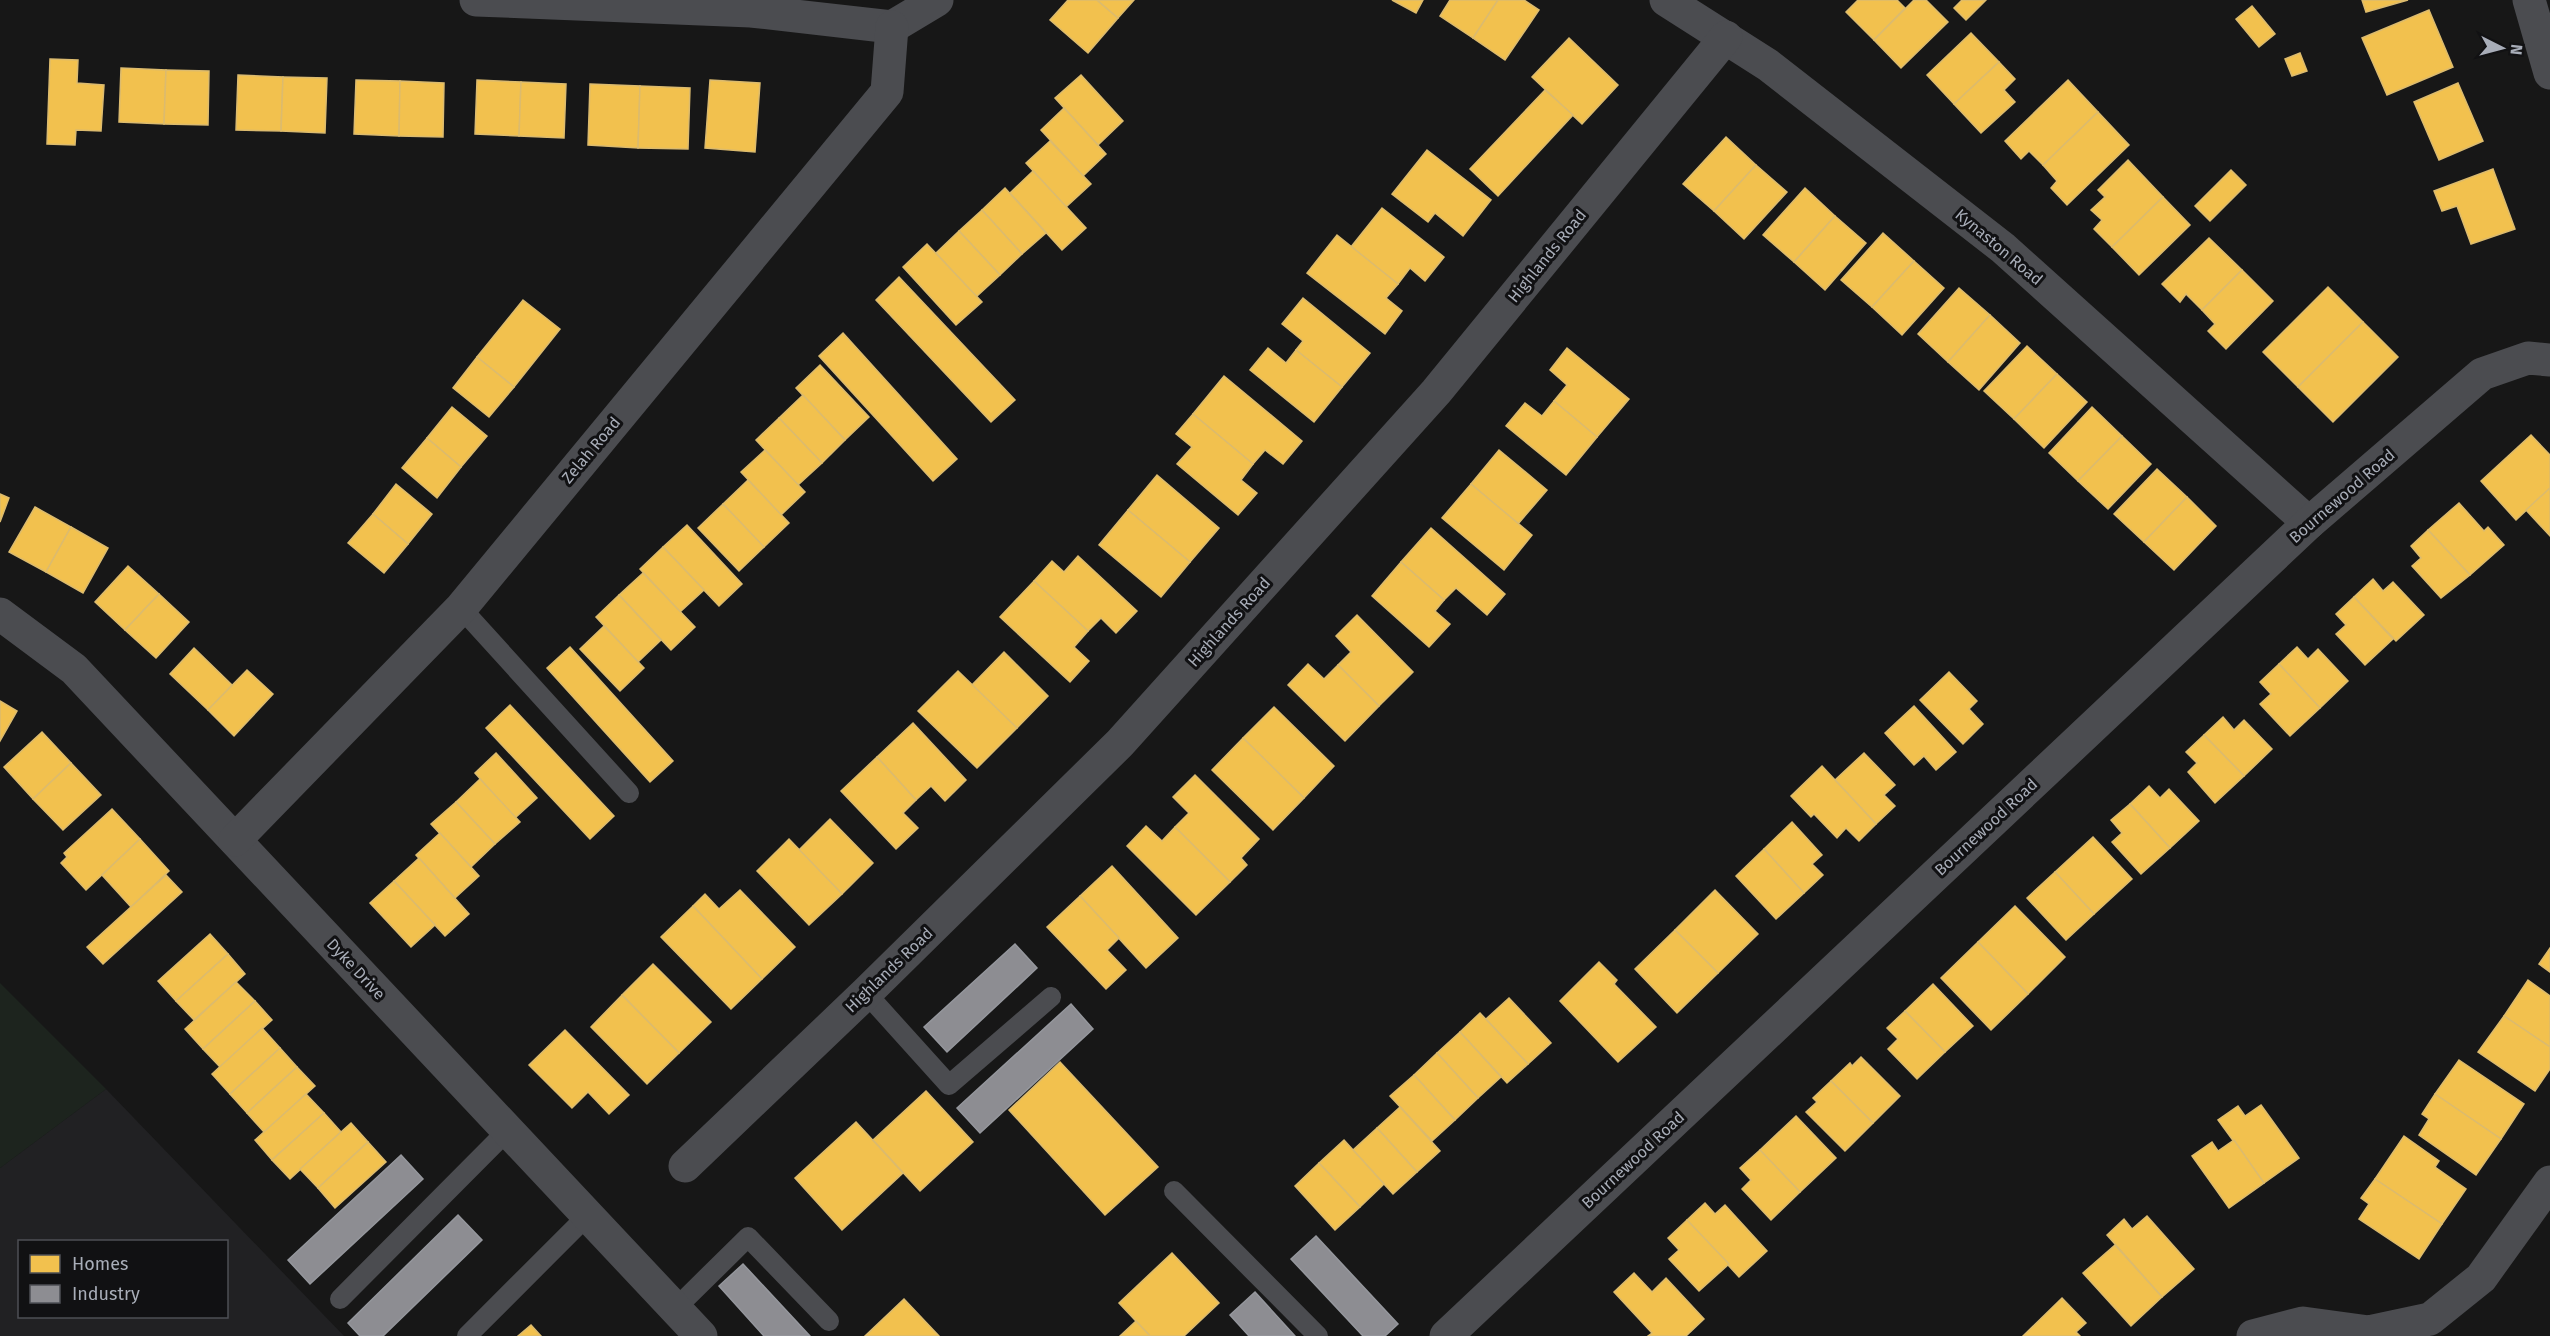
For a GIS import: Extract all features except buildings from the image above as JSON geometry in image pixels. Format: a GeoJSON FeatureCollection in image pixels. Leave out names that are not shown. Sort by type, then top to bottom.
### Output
{"type":"FeatureCollection","features":[{"type":"Feature","properties":{"kind":"street"},"geometry":{"type":"LineString","coordinates":[[476,0],[751,12],[892,27],[937,0]]}},
{"type":"Feature","properties":{"kind":"street","name":"Kynaston Road"},"geometry":{"type":"LineString","coordinates":[[1666,0],[1768,65],[2004,248],[2309,523]]}},
{"type":"Feature","properties":{"kind":"street"},"geometry":{"type":"LineString","coordinates":[[2529,0],[2550,73]]}},
{"type":"Feature","properties":{"kind":"street","name":"Zelah Road"},"geometry":{"type":"LineString","coordinates":[[236,840],[461,608],[886,92],[892,27]]}},
{"type":"Feature","properties":{"kind":"street","name":"Highlands Road"},"geometry":{"type":"LineString","coordinates":[[685,1166],[866,993],[1120,743],[1428,401],[1726,37]]}},
{"type":"Feature","properties":{"kind":"street","name":"Bournewood Road"},"geometry":{"type":"LineString","coordinates":[[1446,1336],[2309,523],[2481,374],[2528,358],[2550,360]]}},
{"type":"Feature","properties":{"kind":"street","name":"Dyke Drive"},"geometry":{"type":"LineString","coordinates":[[0,614],[74,669],[701,1336]]}},
{"type":"Feature","properties":{"kind":"street"},"geometry":{"type":"LineString","coordinates":[[2253,1336],[2303,1323],[2369,1332],[2430,1319],[2481,1278],[2550,1182]]}},
{"type":"Feature","properties":{"kind":"lane"},"geometry":{"type":"LineString","coordinates":[[461,608],[629,793]]}},
{"type":"Feature","properties":{"kind":"lane"},"geometry":{"type":"LineString","coordinates":[[866,993],[950,1085],[1051,997]]}},
{"type":"Feature","properties":{"kind":"lane"},"geometry":{"type":"LineString","coordinates":[[340,1299],[507,1131]]}},
{"type":"Feature","properties":{"kind":"lane"},"geometry":{"type":"LineString","coordinates":[[1174,1191],[1318,1336]]}},
{"type":"Feature","properties":{"kind":"lane"},"geometry":{"type":"LineString","coordinates":[[467,1336],[587,1216]]}},
{"type":"Feature","properties":{"kind":"lane"},"geometry":{"type":"LineString","coordinates":[[675,1309],[748,1237],[829,1321]]}},
{"type":"Feature","properties":{"kind":"shaded area"},"geometry":{"type":"Polygon","coordinates":[[[0,983],[106,1089],[0,1168],[0,983]]]}},
{"type":"Feature","properties":{"kind":"shaded area"},"geometry":{"type":"Polygon","coordinates":[[[106,1089],[344,1336],[0,1336],[0,1168],[106,1089]]]}}]}
